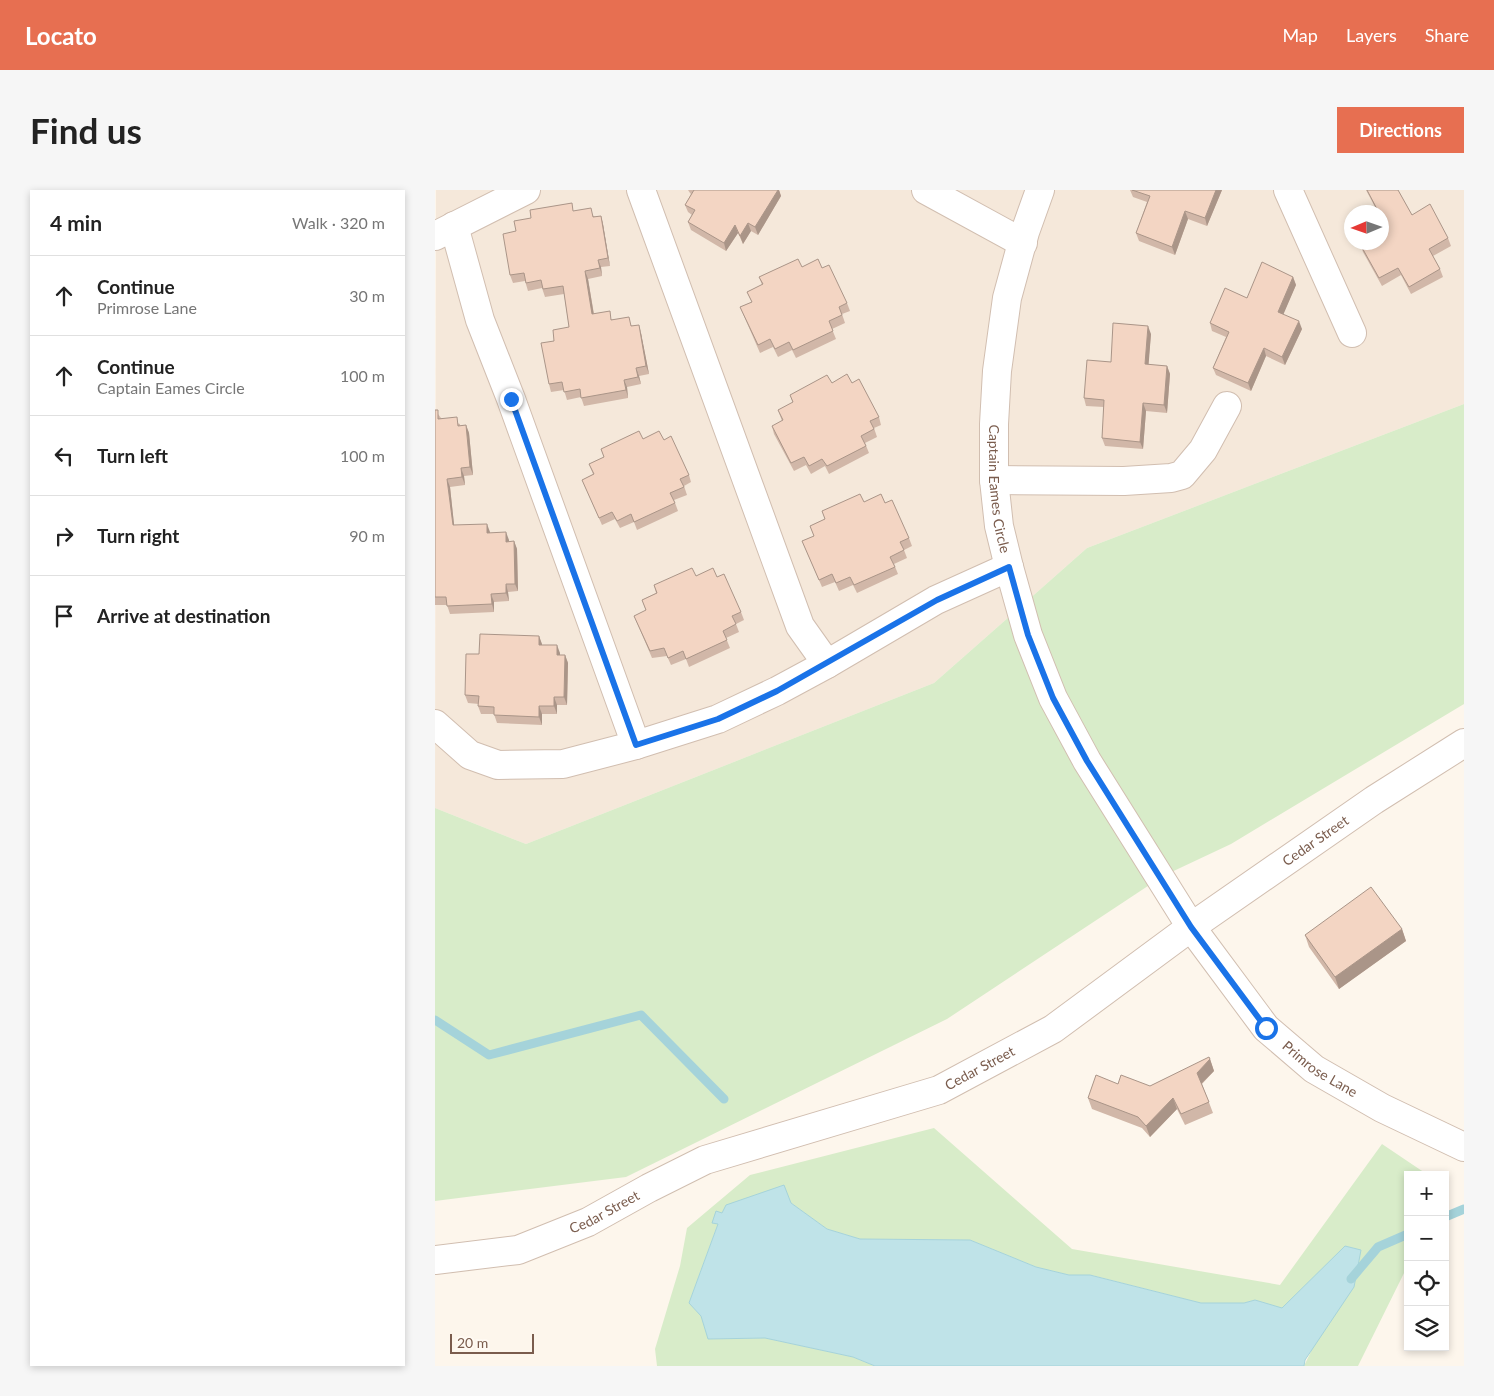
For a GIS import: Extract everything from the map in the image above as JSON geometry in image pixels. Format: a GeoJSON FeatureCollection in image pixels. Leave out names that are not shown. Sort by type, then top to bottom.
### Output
{"type":"FeatureCollection","features":[{"type":"Feature","properties":{"kind":"street"},"geometry":{"type":"LineString","coordinates":[[526,190],[445,231],[511,399],[636,745]]}},
{"type":"Feature","properties":{"kind":"street"},"geometry":{"type":"LineString","coordinates":[[641,190],[800,626],[827,664]]}},
{"type":"Feature","properties":{"kind":"street"},"geometry":{"type":"LineString","coordinates":[[925,190],[1023,243]]}},
{"type":"Feature","properties":{"kind":"street","name":"Captain Eames Circle"},"geometry":{"type":"LineString","coordinates":[[1040,190],[1007,298],[997,371],[994,424],[994,480],[999,526],[1028,635],[1053,698],[1087,761],[1191,927]]}},
{"type":"Feature","properties":{"kind":"street"},"geometry":{"type":"LineString","coordinates":[[1288,190],[1352,333]]}},
{"type":"Feature","properties":{"kind":"street"},"geometry":{"type":"LineString","coordinates":[[994,480],[1124,481],[1171,478],[1182,475],[1203,450],[1227,406]]}},
{"type":"Feature","properties":{"kind":"street"},"geometry":{"type":"LineString","coordinates":[[435,724],[470,755],[498,765],[563,764],[636,745],[718,719],[777,691],[937,600],[1009,567]]}},
{"type":"Feature","properties":{"kind":"street","name":"Cedar Street"},"geometry":{"type":"LineString","coordinates":[[435,1260],[518,1250],[588,1222],[705,1160],[939,1090],[1053,1029],[1191,927],[1375,800],[1464,744]]}},
{"type":"Feature","properties":{"kind":"street","name":"Primrose Lane"},"geometry":{"type":"LineString","coordinates":[[1191,927],[1266,1028],[1314,1069],[1382,1108],[1464,1147]]}},
{"type":"Feature","properties":{"kind":"shaded area"},"geometry":{"type":"Polygon","coordinates":[[[436,190],[1464,190],[1464,404],[1087,548],[934,683],[526,844],[435,808],[436,190]]]}},
{"type":"Feature","properties":{"kind":"green space"},"geometry":{"type":"Polygon","coordinates":[[[1464,404],[1464,704],[1231,844],[1163,876],[947,1019],[626,1177],[435,1201],[435,808],[526,844],[934,683],[1087,548],[1464,404]]]}},
{"type":"Feature","properties":{"kind":"green space"},"geometry":{"type":"Polygon","coordinates":[[[934,1128],[1072,1249],[1280,1285],[1382,1144],[1422,1171],[1404,1171],[1404,1273],[1358,1366],[1304,1366],[1360,1250],[1345,1246],[1282,1309],[1255,1300],[1244,1303],[1201,1303],[1091,1275],[1069,1275],[1036,1267],[970,1240],[860,1239],[827,1229],[791,1203],[783,1185],[718,1224],[689,1303],[701,1316],[709,1339],[765,1338],[853,1357],[875,1366],[657,1366],[655,1349],[680,1266],[687,1228],[750,1175],[934,1128]]]}},
{"type":"Feature","properties":{"kind":"water"},"geometry":{"type":"Polygon","coordinates":[[[784,1185],[791,1203],[827,1229],[860,1239],[970,1240],[1036,1267],[1069,1275],[1090,1275],[1201,1303],[1244,1303],[1255,1300],[1282,1308],[1345,1246],[1361,1250],[1354,1287],[1305,1360],[1304,1366],[875,1366],[853,1357],[765,1338],[708,1339],[701,1316],[689,1303],[718,1224],[712,1223],[716,1211],[722,1213],[726,1205],[784,1185]]]}},
{"type":"Feature","properties":{"kind":"building"},"geometry":{"type":"Polygon","coordinates":[[[694,190],[778,190],[755,227],[748,223],[740,236],[735,225],[724,243],[688,222],[695,210],[685,205],[694,190]]]}},
{"type":"Feature","properties":{"kind":"building"},"geometry":{"type":"Polygon","coordinates":[[[1132,190],[1216,190],[1205,218],[1185,211],[1172,247],[1136,233],[1150,196],[1132,190]]]}},
{"type":"Feature","properties":{"kind":"building"},"geometry":{"type":"Polygon","coordinates":[[[1367,190],[1398,190],[1412,215],[1430,204],[1448,238],[1429,249],[1440,269],[1409,287],[1398,268],[1379,278],[1363,250],[1389,250],[1389,205],[1375,205],[1367,190]]]}},
{"type":"Feature","properties":{"kind":"building"},"geometry":{"type":"Polygon","coordinates":[[[572,203],[573,211],[591,208],[593,217],[601,216],[608,258],[598,260],[600,268],[585,271],[592,314],[610,311],[611,320],[629,317],[631,326],[639,325],[646,366],[636,368],[638,377],[624,380],[626,390],[581,398],[580,389],[564,392],[562,382],[549,384],[541,343],[554,341],[553,330],[569,327],[563,286],[543,289],[541,280],[526,283],[524,273],[510,275],[503,234],[516,231],[514,221],[531,218],[530,210],[572,203]]]}},
{"type":"Feature","properties":{"kind":"building"},"geometry":{"type":"Polygon","coordinates":[[[798,259],[802,267],[818,259],[822,268],[829,265],[847,303],[839,307],[842,315],[829,321],[833,331],[793,350],[789,342],[775,349],[770,339],[758,345],[740,307],[752,302],[747,292],[763,284],[759,277],[798,259]]]}},
{"type":"Feature","properties":{"kind":"building"},"geometry":{"type":"Polygon","coordinates":[[[1262,262],[1293,277],[1278,312],[1299,321],[1282,357],[1264,348],[1248,383],[1213,368],[1229,332],[1210,323],[1225,288],[1247,298],[1262,262]]]}},
{"type":"Feature","properties":{"kind":"building"},"geometry":{"type":"Polygon","coordinates":[[[1113,323],[1148,326],[1145,364],[1167,366],[1164,405],[1143,403],[1140,442],[1102,438],[1104,400],[1084,398],[1087,360],[1111,362],[1113,323]]]}},
{"type":"Feature","properties":{"kind":"building"},"geometry":{"type":"Polygon","coordinates":[[[847,374],[852,383],[859,379],[879,417],[870,421],[874,429],[861,436],[866,446],[827,466],[822,459],[809,466],[804,457],[791,463],[772,426],[783,420],[778,410],[793,402],[790,395],[827,375],[832,383],[847,374]]]}},
{"type":"Feature","properties":{"kind":"building"},"geometry":{"type":"Polygon","coordinates":[[[435,410],[438,410],[438,419],[457,417],[458,426],[466,425],[470,467],[461,468],[462,477],[447,479],[453,525],[487,524],[487,533],[506,532],[506,542],[514,541],[515,584],[506,584],[506,593],[491,594],[492,604],[447,606],[446,597],[435,597],[435,410]]]}},
{"type":"Feature","properties":{"kind":"building"},"geometry":{"type":"Polygon","coordinates":[[[639,431],[643,439],[659,431],[664,440],[671,436],[689,475],[680,479],[684,487],[670,493],[675,503],[634,522],[631,514],[617,521],[612,512],[599,518],[582,480],[594,474],[589,464],[604,457],[601,449],[639,431]]]}},
{"type":"Feature","properties":{"kind":"building"},"geometry":{"type":"Polygon","coordinates":[[[860,494],[864,502],[881,494],[885,503],[892,500],[909,538],[900,542],[904,550],[890,557],[895,567],[854,585],[850,577],[836,583],[832,574],[819,580],[802,541],[814,536],[810,526],[825,519],[822,511],[860,494]]]}},
{"type":"Feature","properties":{"kind":"building"},"geometry":{"type":"Polygon","coordinates":[[[692,568],[696,576],[713,568],[717,577],[724,574],[741,612],[732,616],[736,624],[723,631],[727,640],[686,659],[683,651],[668,658],[664,648],[650,651],[634,616],[646,610],[642,600],[657,593],[654,585],[692,568]]]}},
{"type":"Feature","properties":{"kind":"building"},"geometry":{"type":"Polygon","coordinates":[[[480,634],[539,636],[539,645],[557,645],[557,655],[565,655],[564,697],[554,697],[554,706],[539,706],[539,717],[494,715],[494,707],[478,706],[479,696],[465,695],[466,654],[479,654],[480,634]]]}},
{"type":"Feature","properties":{"kind":"building"},"geometry":{"type":"Polygon","coordinates":[[[1371,887],[1402,929],[1335,977],[1305,935],[1371,887]]]}},
{"type":"Feature","properties":{"kind":"building"},"geometry":{"type":"Polygon","coordinates":[[[1209,1057],[1210,1059],[1197,1073],[1209,1102],[1181,1114],[1173,1098],[1146,1126],[1138,1117],[1088,1098],[1096,1075],[1118,1084],[1121,1075],[1150,1086],[1209,1057]]]}},
{"type":"Feature","properties":{"kind":"waterway"},"geometry":{"type":"LineString","coordinates":[[435,1020],[489,1055],[641,1015],[724,1099]]}},
{"type":"Feature","properties":{"kind":"waterway"},"geometry":{"type":"LineString","coordinates":[[1447,1216],[1464,1209]]}},
{"type":"Feature","properties":{"kind":"waterway"},"geometry":{"type":"LineString","coordinates":[[1351,1279],[1378,1247],[1404,1236]]}},
{"type":"Feature","properties":{"kind":"route"},"geometry":{"type":"LineString","coordinates":[[511,399],[636,745],[718,719],[777,691],[937,600],[1009,567],[1028,635],[1053,698],[1087,761],[1191,927],[1266,1028]]}}]}
